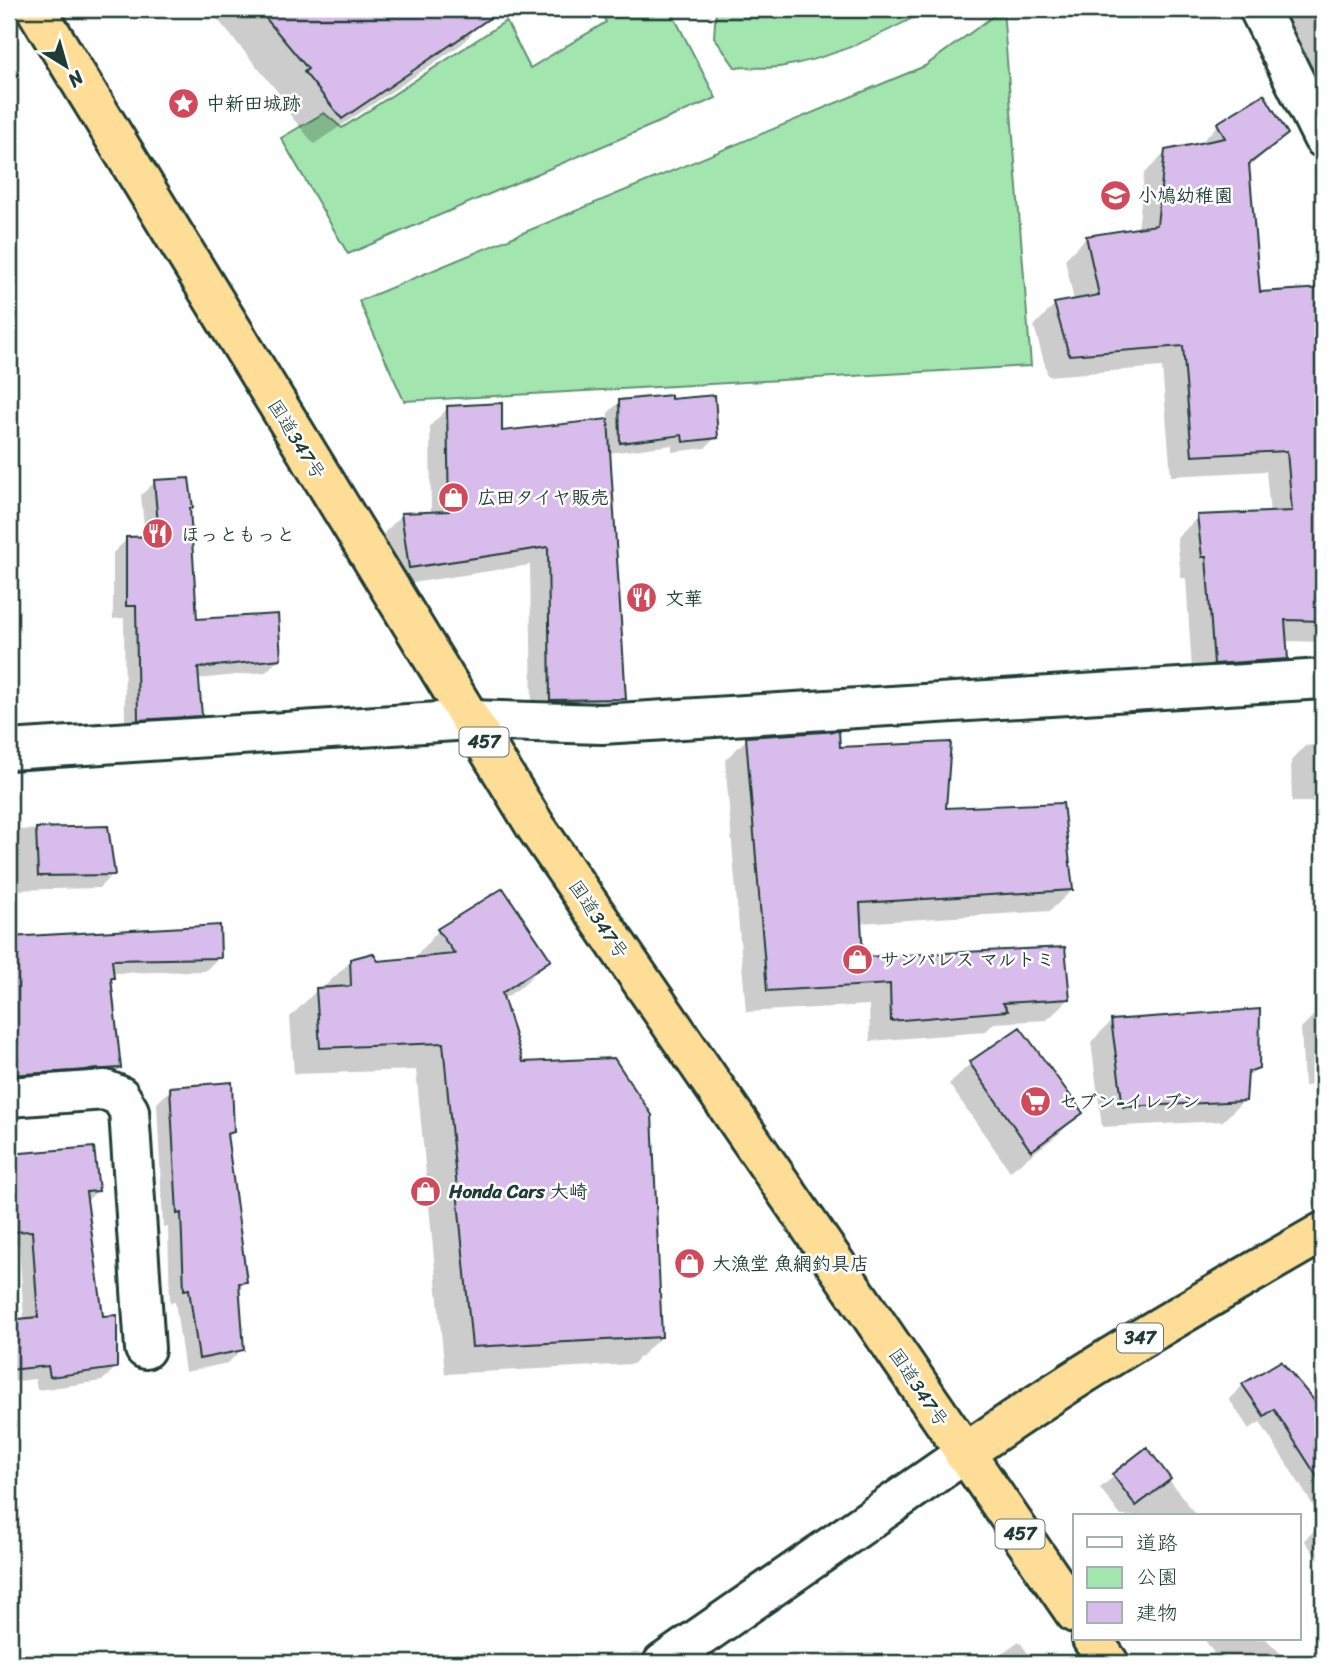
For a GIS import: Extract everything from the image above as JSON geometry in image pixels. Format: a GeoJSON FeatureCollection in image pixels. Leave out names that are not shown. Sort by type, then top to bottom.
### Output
{"type":"FeatureCollection","features":[{"type":"Feature","properties":{"kind":"highway","name":"国道347号"},"geometry":{"type":"LineString","coordinates":[[36,9],[536,827],[964,1454]]}},
{"type":"Feature","properties":{"kind":"highway","name":"347"},"geometry":{"type":"LineString","coordinates":[[964,1454],[1030,1407],[1158,1326],[1323,1232]]}},
{"type":"Feature","properties":{"kind":"highway","name":"457"},"geometry":{"type":"LineString","coordinates":[[964,1454],[1073,1610]]}},
{"type":"Feature","properties":{"kind":"highway"},"geometry":{"type":"LineString","coordinates":[[1093,1640],[1110,1663]]}},
{"type":"Feature","properties":{"kind":"street"},"geometry":{"type":"LineString","coordinates":[[1259,9],[1323,138]]}},
{"type":"Feature","properties":{"kind":"street"},"geometry":{"type":"LineString","coordinates":[[9,750],[470,720],[602,724],[1323,680]]}},
{"type":"Feature","properties":{"kind":"street"},"geometry":{"type":"LineString","coordinates":[[9,1097],[106,1090],[120,1096],[129,1111],[145,1349]]}},
{"type":"Feature","properties":{"kind":"street"},"geometry":{"type":"LineString","coordinates":[[663,1663],[964,1454]]}},
{"type":"Feature","properties":{"kind":"green space"},"geometry":{"type":"Polygon","coordinates":[[[600,9],[670,9],[716,98],[348,254],[281,138],[324,113],[342,128],[506,21],[530,68],[606,22],[600,9]]]}},
{"type":"Feature","properties":{"kind":"green space"},"geometry":{"type":"Polygon","coordinates":[[[716,9],[929,9],[875,37],[837,52],[798,63],[763,68],[735,67],[714,37],[716,9]]]}},
{"type":"Feature","properties":{"kind":"green space"},"geometry":{"type":"Polygon","coordinates":[[[1003,9],[1031,366],[404,401],[359,301],[925,66],[1003,9]]]}},
{"type":"Feature","properties":{"kind":"building"},"geometry":{"type":"Polygon","coordinates":[[[258,9],[503,9],[342,119],[304,72],[308,69],[258,9]]]}},
{"type":"Feature","properties":{"kind":"building"},"geometry":{"type":"Polygon","coordinates":[[[1264,94],[1288,134],[1249,164],[1260,292],[1323,288],[1323,621],[1285,620],[1288,659],[1214,664],[1206,557],[1202,557],[1197,515],[1292,511],[1287,451],[1192,456],[1183,346],[1069,355],[1054,303],[1099,295],[1086,236],[1157,225],[1165,150],[1225,138],[1217,123],[1264,94]]]}},
{"type":"Feature","properties":{"kind":"building"},"geometry":{"type":"Polygon","coordinates":[[[671,395],[671,399],[715,395],[718,438],[683,442],[682,435],[620,443],[619,400],[671,395]]]}},
{"type":"Feature","properties":{"kind":"building"},"geometry":{"type":"Polygon","coordinates":[[[502,403],[502,431],[608,419],[626,699],[550,700],[548,547],[409,568],[401,513],[449,511],[447,406],[502,403]]]}},
{"type":"Feature","properties":{"kind":"building"},"geometry":{"type":"Polygon","coordinates":[[[189,478],[193,508],[190,508],[197,619],[278,614],[281,659],[198,668],[202,716],[138,720],[136,606],[126,606],[126,537],[159,536],[154,480],[189,478]]]}},
{"type":"Feature","properties":{"kind":"building"},"geometry":{"type":"Polygon","coordinates":[[[839,731],[840,747],[951,742],[946,808],[1063,803],[1073,890],[860,903],[863,957],[1065,947],[1070,999],[1003,1003],[1008,1011],[891,1021],[890,984],[767,991],[746,737],[839,731]]]}},
{"type":"Feature","properties":{"kind":"building"},"geometry":{"type":"Polygon","coordinates":[[[108,826],[115,875],[38,876],[36,828],[108,826]]]}},
{"type":"Feature","properties":{"kind":"building"},"geometry":{"type":"Polygon","coordinates":[[[503,888],[551,960],[502,993],[523,1062],[614,1058],[652,1115],[662,1337],[472,1347],[443,1043],[320,1048],[316,988],[351,986],[350,959],[373,953],[378,961],[455,954],[437,929],[503,888]]]}},
{"type":"Feature","properties":{"kind":"building"},"geometry":{"type":"Polygon","coordinates":[[[220,925],[221,958],[112,960],[114,978],[111,978],[121,1068],[9,1075],[9,937],[220,925]]]}},
{"type":"Feature","properties":{"kind":"building"},"geometry":{"type":"Polygon","coordinates":[[[1260,1009],[1259,1068],[1248,1072],[1246,1101],[1123,1107],[1111,1020],[1260,1009]]]}},
{"type":"Feature","properties":{"kind":"building"},"geometry":{"type":"Polygon","coordinates":[[[1020,1027],[1083,1113],[1031,1151],[969,1062],[1020,1027]]]}},
{"type":"Feature","properties":{"kind":"building"},"geometry":{"type":"Polygon","coordinates":[[[232,1082],[234,1132],[227,1134],[247,1282],[239,1283],[244,1350],[199,1359],[189,1289],[184,1290],[181,1213],[177,1214],[170,1087],[232,1082]]]}},
{"type":"Feature","properties":{"kind":"building"},"geometry":{"type":"Polygon","coordinates":[[[94,1147],[99,1191],[86,1192],[103,1316],[117,1315],[117,1368],[50,1377],[48,1366],[9,1370],[9,1320],[38,1317],[32,1231],[9,1232],[9,1154],[94,1147]]]}},
{"type":"Feature","properties":{"kind":"building"},"geometry":{"type":"Polygon","coordinates":[[[1281,1361],[1323,1411],[1323,1486],[1274,1409],[1264,1416],[1242,1384],[1281,1361]]]}},
{"type":"Feature","properties":{"kind":"building"},"geometry":{"type":"Polygon","coordinates":[[[1147,1447],[1171,1479],[1136,1506],[1112,1474],[1147,1447]]]}},
{"type":"Feature","properties":{"kind":"place","name":"中新田城跡"},"geometry":{"type":"Point","coordinates":[183,103]}},
{"type":"Feature","properties":{"kind":"place","name":"小鳩幼稚園"},"geometry":{"type":"Point","coordinates":[1115,195]}},
{"type":"Feature","properties":{"kind":"place","name":"広田タイヤ販売"},"geometry":{"type":"Point","coordinates":[454,497]}},
{"type":"Feature","properties":{"kind":"place","name":"ほっともっと"},"geometry":{"type":"Point","coordinates":[158,534]}},
{"type":"Feature","properties":{"kind":"place","name":"文華"},"geometry":{"type":"Point","coordinates":[642,598]}},
{"type":"Feature","properties":{"kind":"place","name":"サンパレス マルトミ"},"geometry":{"type":"Point","coordinates":[857,959]}},
{"type":"Feature","properties":{"kind":"place","name":"セブン-イレブン"},"geometry":{"type":"Point","coordinates":[1036,1101]}},
{"type":"Feature","properties":{"kind":"place","name":"Honda Cars 大崎"},"geometry":{"type":"Point","coordinates":[426,1191]}},
{"type":"Feature","properties":{"kind":"place","name":"大漁堂 魚網釣具店"},"geometry":{"type":"Point","coordinates":[689,1263]}}]}
